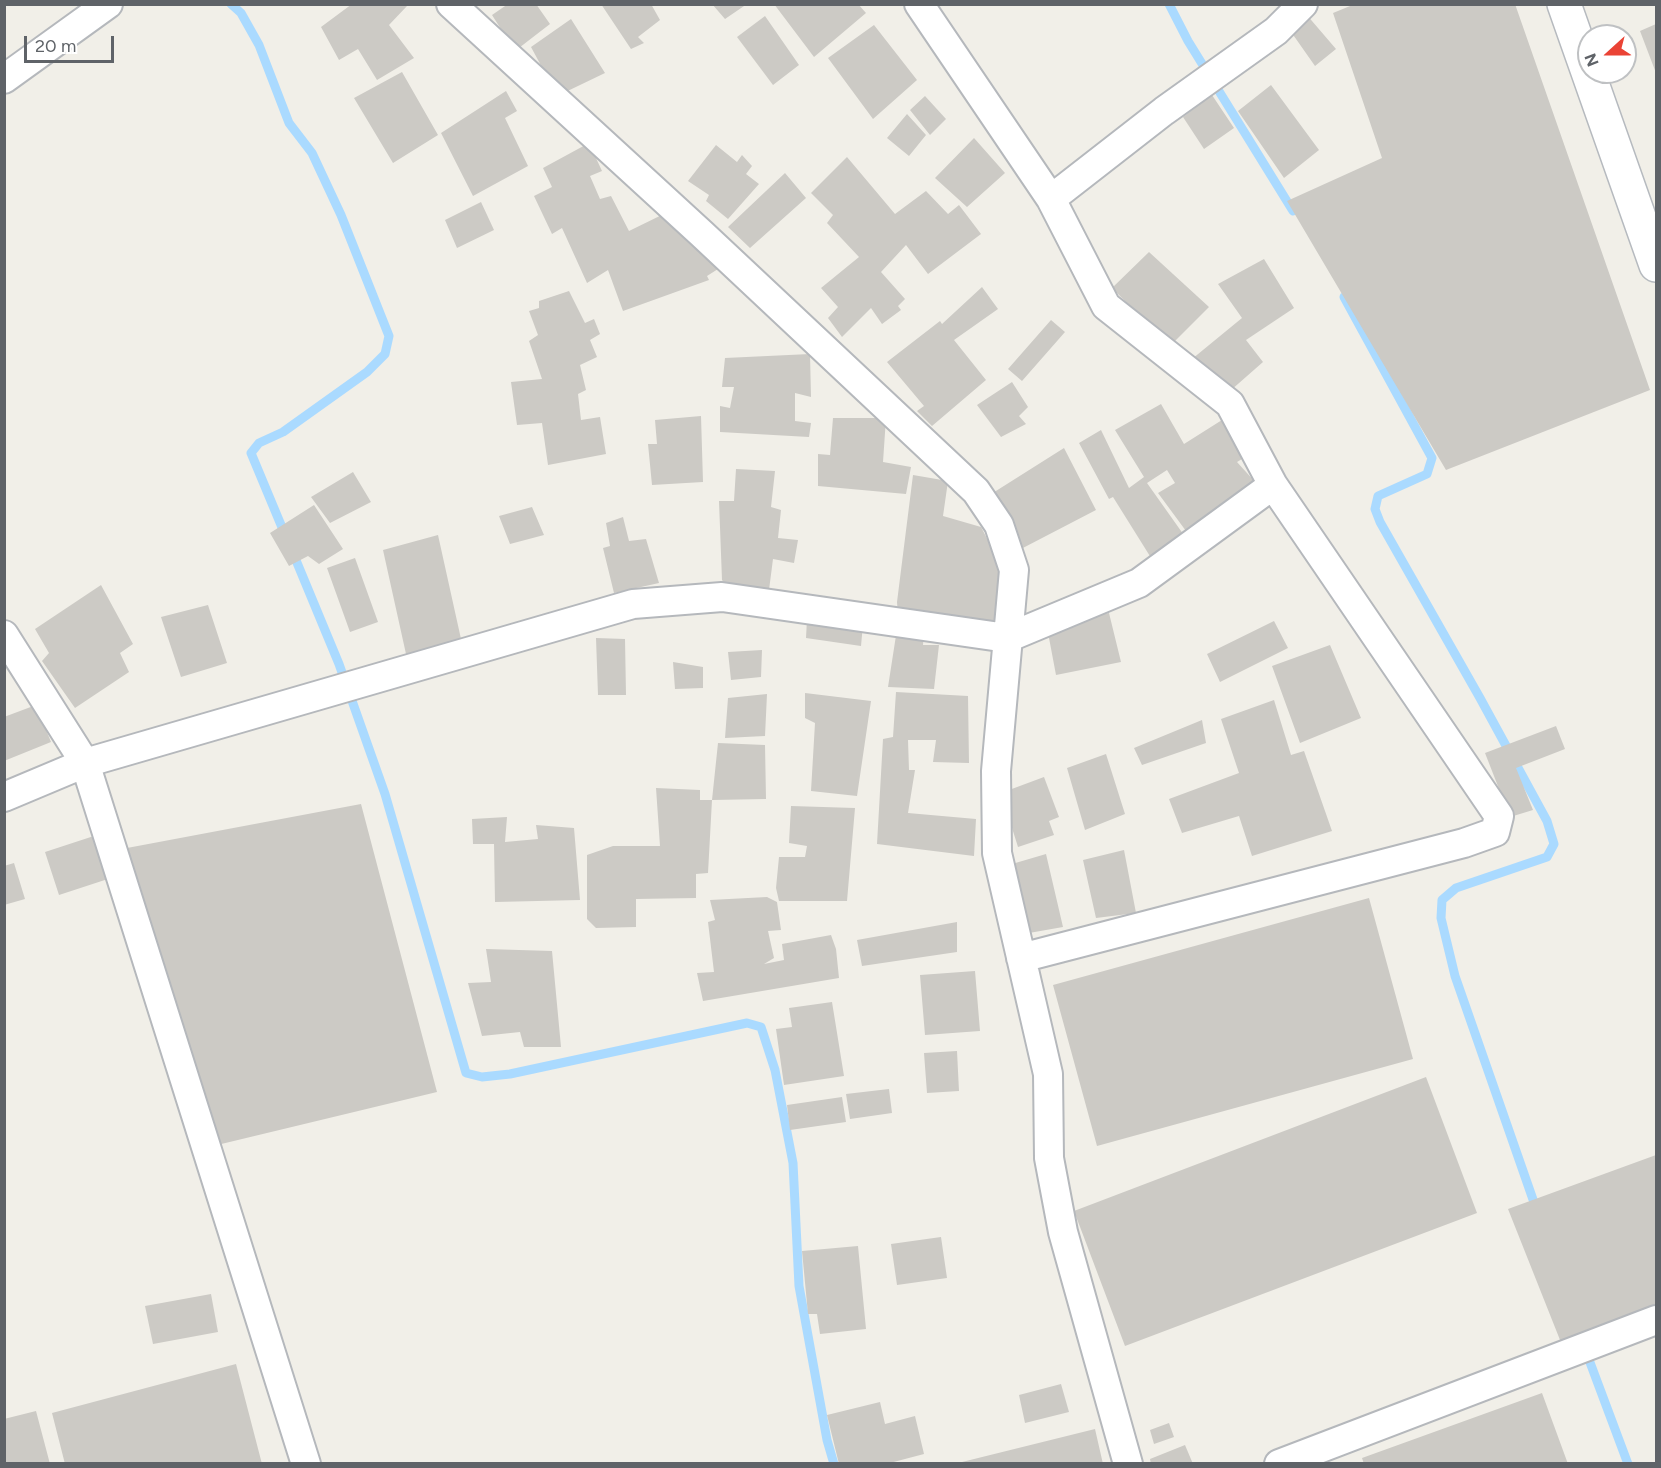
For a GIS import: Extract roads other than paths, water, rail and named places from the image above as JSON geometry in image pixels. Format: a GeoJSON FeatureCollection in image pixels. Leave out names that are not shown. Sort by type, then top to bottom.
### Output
{"type":"FeatureCollection","features":[{"type":"Feature","properties":{"kind":"street"},"geometry":{"type":"LineString","coordinates":[[4,79],[108,4]]}},
{"type":"Feature","properties":{"kind":"street"},"geometry":{"type":"LineString","coordinates":[[451,4],[976,491],[999,525],[1014,570],[996,771],[997,853],[1048,1074],[1049,1158],[1063,1232],[1128,1464]]}},
{"type":"Feature","properties":{"kind":"street"},"geometry":{"type":"LineString","coordinates":[[919,4],[1051,199],[1106,306],[1230,404],[1273,485],[1499,816],[1495,832],[1464,843],[1021,958]]}},
{"type":"Feature","properties":{"kind":"street"},"geometry":{"type":"LineString","coordinates":[[1051,199],[1164,111],[1276,31],[1303,4]]}},
{"type":"Feature","properties":{"kind":"street"},"geometry":{"type":"LineString","coordinates":[[1564,4],[1656,265]]}},
{"type":"Feature","properties":{"kind":"street"},"geometry":{"type":"LineString","coordinates":[[4,797],[85,763],[633,604],[722,597],[1007,638],[1139,584],[1273,485]]}},
{"type":"Feature","properties":{"kind":"street"},"geometry":{"type":"LineString","coordinates":[[4,635],[85,763],[306,1464]]}},
{"type":"Feature","properties":{"kind":"street"},"geometry":{"type":"LineString","coordinates":[[1279,1464],[1656,1320]]}},
{"type":"Feature","properties":{"kind":"waterway"},"geometry":{"type":"LineString","coordinates":[[231,4],[241,13],[259,45],[289,123],[312,153],[341,215],[389,336],[385,354],[367,372],[283,432],[259,443],[251,453],[286,537]]}},
{"type":"Feature","properties":{"kind":"waterway"},"geometry":{"type":"LineString","coordinates":[[1169,4],[1188,41],[1293,211]]}},
{"type":"Feature","properties":{"kind":"waterway"},"geometry":{"type":"LineString","coordinates":[[1344,297],[1432,458],[1427,474],[1378,496],[1375,509],[1380,522],[1547,821],[1554,844],[1547,857],[1456,888],[1442,900],[1441,918],[1455,976],[1537,1211]]}},
{"type":"Feature","properties":{"kind":"waterway"},"geometry":{"type":"LineString","coordinates":[[293,553],[339,664],[385,794],[466,1073],[482,1077],[510,1074],[747,1023],[761,1027],[775,1070],[793,1163],[799,1286],[827,1440],[834,1464]]}},
{"type":"Feature","properties":{"kind":"waterway"},"geometry":{"type":"LineString","coordinates":[[1585,1349],[1628,1464]]}}]}
